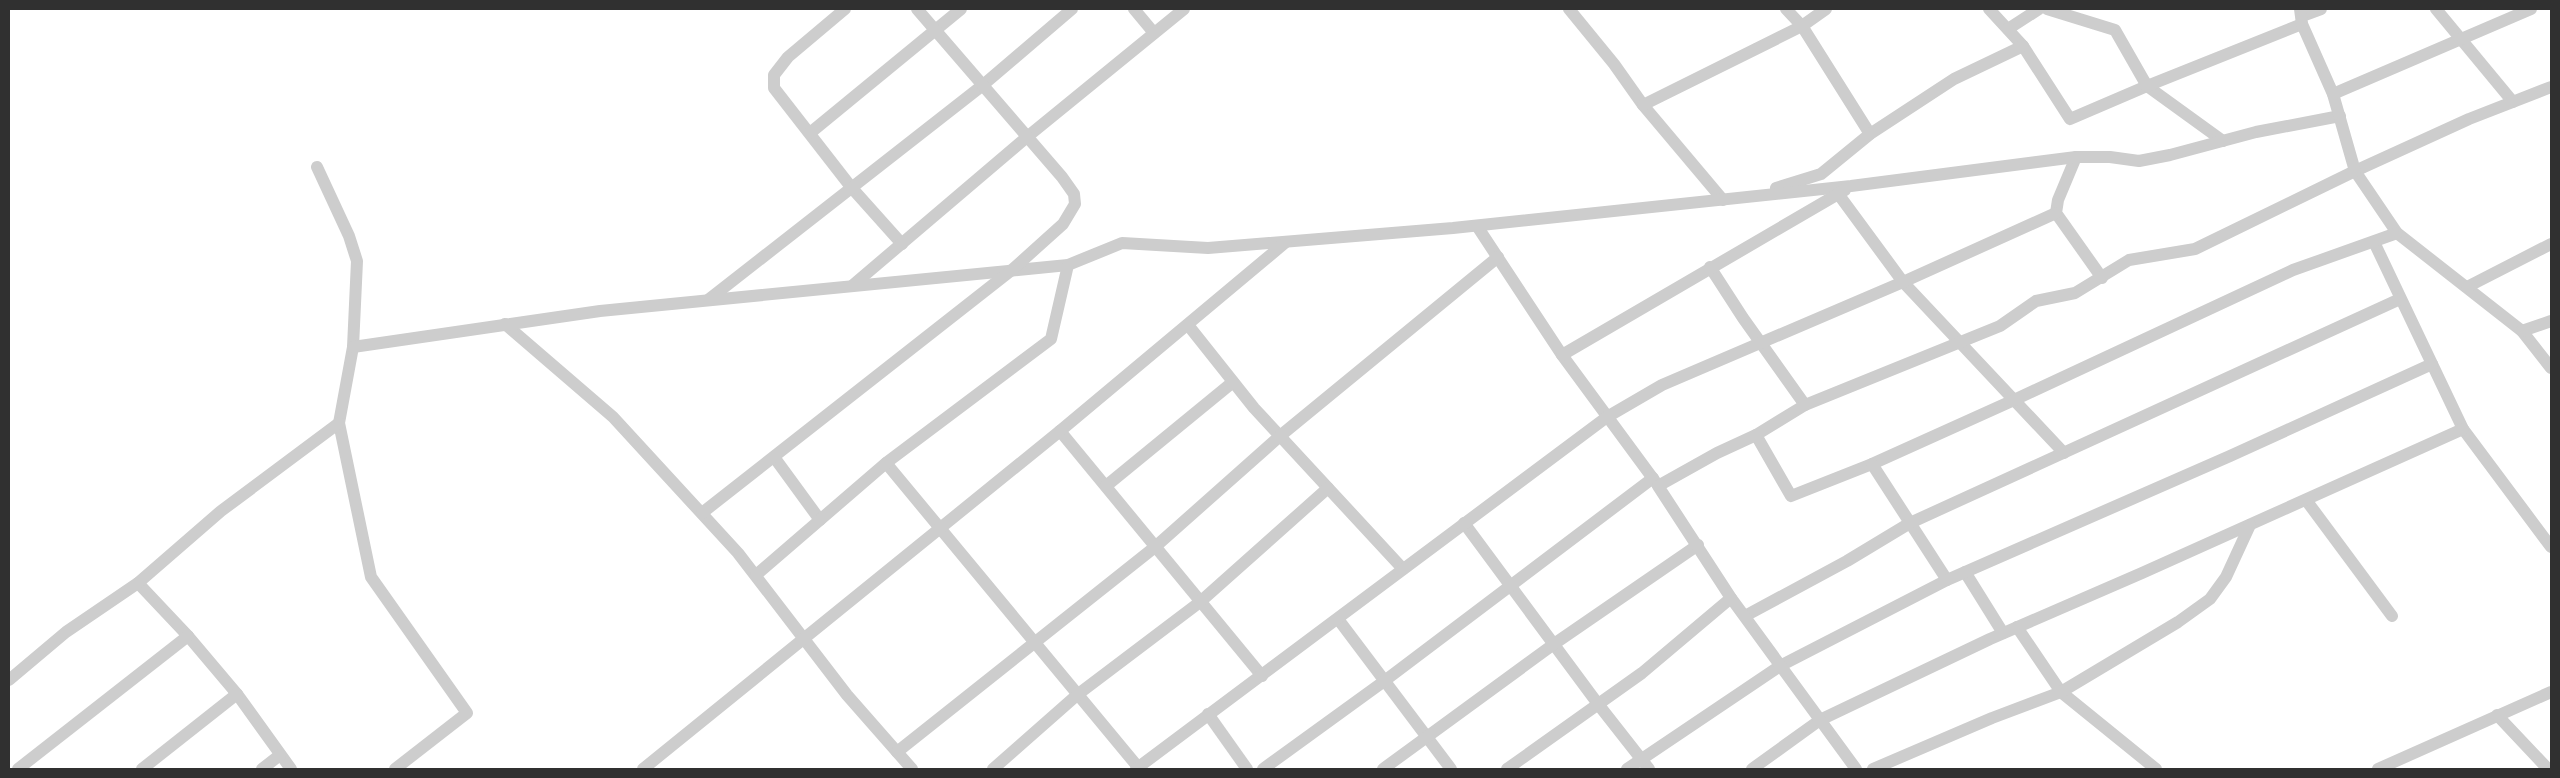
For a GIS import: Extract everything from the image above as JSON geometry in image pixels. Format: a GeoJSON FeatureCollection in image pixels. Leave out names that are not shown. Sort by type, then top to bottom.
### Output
{"type":"FeatureCollection","features":[{"type":"Feature","properties":{"kind":"street"},"geometry":{"type":"LineString","coordinates":[[845,9],[788,57],[774,75],[774,88],[851,187],[902,244]]}},
{"type":"Feature","properties":{"kind":"street"},"geometry":{"type":"LineString","coordinates":[[702,513],[1014,269],[1063,224],[1075,204],[1074,194],[1062,177],[917,9]]}},
{"type":"Feature","properties":{"kind":"street"},"geometry":{"type":"LineString","coordinates":[[810,133],[961,9]]}},
{"type":"Feature","properties":{"kind":"street"},"geometry":{"type":"LineString","coordinates":[[708,300],[983,85],[1072,9]]}},
{"type":"Feature","properties":{"kind":"street"},"geometry":{"type":"LineString","coordinates":[[1134,9],[1154,33]]}},
{"type":"Feature","properties":{"kind":"street"},"geometry":{"type":"LineString","coordinates":[[853,285],[1027,136],[1184,9]]}},
{"type":"Feature","properties":{"kind":"street"},"geometry":{"type":"LineString","coordinates":[[1569,9],[1614,64],[1643,105],[1723,200]]}},
{"type":"Feature","properties":{"kind":"street"},"geometry":{"type":"LineString","coordinates":[[1786,9],[1802,26],[1870,134]]}},
{"type":"Feature","properties":{"kind":"street"},"geometry":{"type":"LineString","coordinates":[[1643,105],[1802,26],[1826,9]]}},
{"type":"Feature","properties":{"kind":"street"},"geometry":{"type":"LineString","coordinates":[[1989,9],[2023,46],[2070,119],[2301,16],[2321,9]]}},
{"type":"Feature","properties":{"kind":"street"},"geometry":{"type":"LineString","coordinates":[[2008,29],[2039,9]]}},
{"type":"Feature","properties":{"kind":"street"},"geometry":{"type":"LineString","coordinates":[[2047,9],[2116,30],[2147,86],[2223,141]]}},
{"type":"Feature","properties":{"kind":"street"},"geometry":{"type":"LineString","coordinates":[[2436,9],[2513,102]]}},
{"type":"Feature","properties":{"kind":"street"},"geometry":{"type":"LineString","coordinates":[[2333,94],[2531,9]]}},
{"type":"Feature","properties":{"kind":"street"},"geometry":{"type":"LineString","coordinates":[[2301,16],[2333,94],[2355,171],[2397,233],[2522,331],[2551,368]]}},
{"type":"Feature","properties":{"kind":"street"},"geometry":{"type":"LineString","coordinates":[[1748,197],[1821,174],[1870,134],[1954,79],[2023,46]]}},
{"type":"Feature","properties":{"kind":"street"},"geometry":{"type":"LineString","coordinates":[[1263,769],[1383,682],[1509,584],[1655,482],[1756,435],[1806,405],[2000,326],[2036,301],[2075,293],[2129,260],[2202,246],[2355,171],[2469,119],[2551,87]]}},
{"type":"Feature","properties":{"kind":"street"},"geometry":{"type":"LineString","coordinates":[[352,347],[600,311],[1068,265],[1122,243],[1208,248],[1286,242],[1477,226],[1723,200],[1851,186],[2076,157],[2110,157],[2139,161],[2340,116]]}},
{"type":"Feature","properties":{"kind":"street"},"geometry":{"type":"LineString","coordinates":[[2076,157],[2058,200],[2056,213],[2102,278]]}},
{"type":"Feature","properties":{"kind":"street"},"geometry":{"type":"LineString","coordinates":[[317,167],[349,236],[357,261],[352,347],[340,423],[371,577],[468,713],[395,769]]}},
{"type":"Feature","properties":{"kind":"street"},"geometry":{"type":"LineString","coordinates":[[1562,355],[1710,267],[1839,195],[1851,186]]}},
{"type":"Feature","properties":{"kind":"street"},"geometry":{"type":"LineString","coordinates":[[1839,195],[1903,282],[2064,453]]}},
{"type":"Feature","properties":{"kind":"street"},"geometry":{"type":"LineString","coordinates":[[886,463],[1137,768],[1607,416],[1662,385],[1903,282],[2056,213]]}},
{"type":"Feature","properties":{"kind":"street"},"geometry":{"type":"LineString","coordinates":[[1477,226],[1562,355],[1655,482],[1731,598],[1856,769]]}},
{"type":"Feature","properties":{"kind":"street"},"geometry":{"type":"LineString","coordinates":[[1756,435],[1791,496],[1872,464],[2293,270],[2397,233]]}},
{"type":"Feature","properties":{"kind":"street"},"geometry":{"type":"LineString","coordinates":[[643,769],[1060,431],[1286,242]]}},
{"type":"Feature","properties":{"kind":"street"},"geometry":{"type":"LineString","coordinates":[[2374,242],[2463,429],[2551,547]]}},
{"type":"Feature","properties":{"kind":"street"},"geometry":{"type":"LineString","coordinates":[[2467,287],[2551,244]]}},
{"type":"Feature","properties":{"kind":"street"},"geometry":{"type":"LineString","coordinates":[[897,752],[1155,547],[1280,436],[1498,256]]}},
{"type":"Feature","properties":{"kind":"street"},"geometry":{"type":"LineString","coordinates":[[756,575],[886,463],[1051,339],[1068,265]]}},
{"type":"Feature","properties":{"kind":"street"},"geometry":{"type":"LineString","coordinates":[[1710,267],[1760,342],[1806,405]]}},
{"type":"Feature","properties":{"kind":"street"},"geometry":{"type":"LineString","coordinates":[[1745,616],[1847,561],[1910,524],[2400,299]]}},
{"type":"Feature","properties":{"kind":"street"},"geometry":{"type":"LineString","coordinates":[[2522,331],[2551,321]]}},
{"type":"Feature","properties":{"kind":"street"},"geometry":{"type":"LineString","coordinates":[[505,324],[613,417],[702,513],[756,575],[847,695],[912,769]]}},
{"type":"Feature","properties":{"kind":"street"},"geometry":{"type":"LineString","coordinates":[[1188,325],[1233,382],[1280,436],[1403,569]]}},
{"type":"Feature","properties":{"kind":"street"},"geometry":{"type":"LineString","coordinates":[[1627,769],[1780,666],[1947,580],[2230,456],[2432,364]]}},
{"type":"Feature","properties":{"kind":"street"},"geometry":{"type":"LineString","coordinates":[[1106,486],[1233,382]]}},
{"type":"Feature","properties":{"kind":"street"},"geometry":{"type":"LineString","coordinates":[[9,680],[66,632],[138,583],[221,511],[340,423]]}},
{"type":"Feature","properties":{"kind":"street"},"geometry":{"type":"LineString","coordinates":[[1752,769],[1820,720],[2002,633],[2250,525],[2463,429]]}},
{"type":"Feature","properties":{"kind":"street"},"geometry":{"type":"LineString","coordinates":[[1060,431],[1262,676]]}},
{"type":"Feature","properties":{"kind":"street"},"geometry":{"type":"LineString","coordinates":[[774,457],[820,520]]}},
{"type":"Feature","properties":{"kind":"street"},"geometry":{"type":"LineString","coordinates":[[1872,464],[1947,580]]}},
{"type":"Feature","properties":{"kind":"street"},"geometry":{"type":"LineString","coordinates":[[993,769],[1077,695],[1200,602],[1328,488]]}},
{"type":"Feature","properties":{"kind":"street"},"geometry":{"type":"LineString","coordinates":[[2306,500],[2392,616]]}},
{"type":"Feature","properties":{"kind":"street"},"geometry":{"type":"LineString","coordinates":[[1464,523],[1598,704],[1650,769]]}},
{"type":"Feature","properties":{"kind":"street"},"geometry":{"type":"LineString","coordinates":[[1873,769],[1992,718],[2061,692],[2178,622],[2210,599],[2226,577],[2250,525]]}},
{"type":"Feature","properties":{"kind":"street"},"geometry":{"type":"LineString","coordinates":[[1384,769],[1554,644],[1698,545]]}},
{"type":"Feature","properties":{"kind":"street"},"geometry":{"type":"LineString","coordinates":[[1965,572],[2002,633]]}},
{"type":"Feature","properties":{"kind":"street"},"geometry":{"type":"LineString","coordinates":[[138,583],[188,636],[238,694],[291,769]]}},
{"type":"Feature","properties":{"kind":"street"},"geometry":{"type":"LineString","coordinates":[[1507,769],[1642,673],[1731,598]]}},
{"type":"Feature","properties":{"kind":"street"},"geometry":{"type":"LineString","coordinates":[[1338,619],[1383,682],[1451,769]]}},
{"type":"Feature","properties":{"kind":"street"},"geometry":{"type":"LineString","coordinates":[[2017,627],[2061,692],[2156,769]]}},
{"type":"Feature","properties":{"kind":"street"},"geometry":{"type":"LineString","coordinates":[[18,769],[188,636]]}},
{"type":"Feature","properties":{"kind":"street"},"geometry":{"type":"LineString","coordinates":[[2378,769],[2551,692]]}},
{"type":"Feature","properties":{"kind":"street"},"geometry":{"type":"LineString","coordinates":[[142,769],[238,694]]}},
{"type":"Feature","properties":{"kind":"street"},"geometry":{"type":"LineString","coordinates":[[1208,714],[1247,769]]}},
{"type":"Feature","properties":{"kind":"street"},"geometry":{"type":"LineString","coordinates":[[2497,715],[2544,768]]}},
{"type":"Feature","properties":{"kind":"street"},"geometry":{"type":"LineString","coordinates":[[262,769],[280,755]]}}]}
